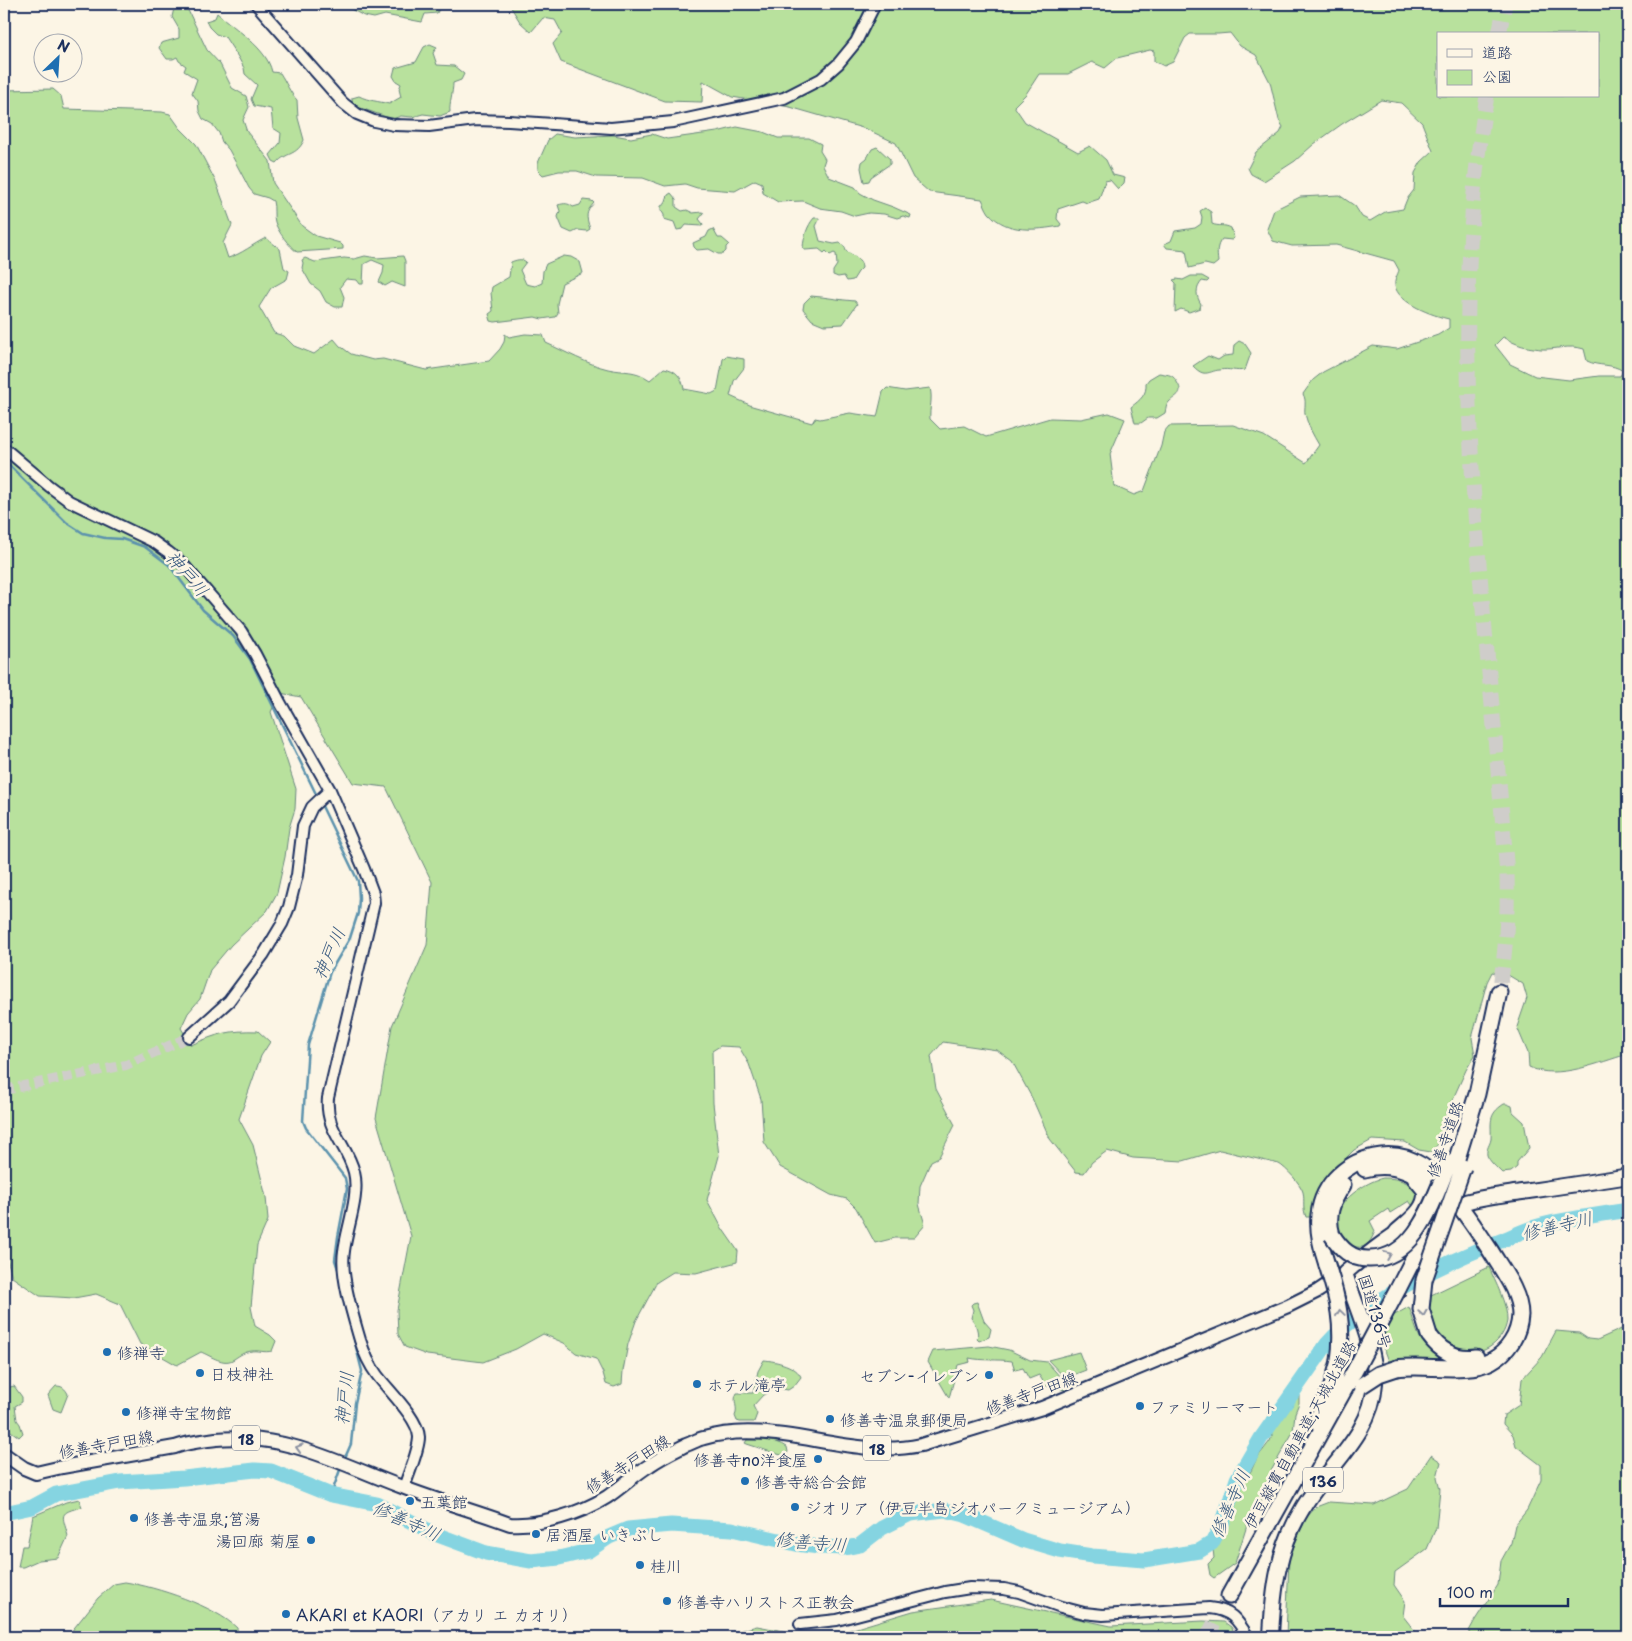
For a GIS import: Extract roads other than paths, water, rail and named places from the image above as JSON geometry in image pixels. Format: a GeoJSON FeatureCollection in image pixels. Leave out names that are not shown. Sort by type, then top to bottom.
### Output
{"type":"FeatureCollection","features":[{"type":"Feature","properties":{"kind":"highway","name":"修善寺道路"},"geometry":{"type":"LineString","coordinates":[[1398,1289],[1427,1232],[1456,1165],[1475,1102],[1499,992]]}},
{"type":"Feature","properties":{"kind":"highway"},"geometry":{"type":"LineString","coordinates":[[1491,1028],[1424,1280],[1421,1309],[1429,1335],[1440,1349],[1456,1356],[1471,1358],[1487,1353],[1500,1344],[1509,1329],[1510,1304],[1493,1260]]}},
{"type":"Feature","properties":{"kind":"highway"},"geometry":{"type":"LineString","coordinates":[[1277,1510],[1332,1386],[1339,1361],[1342,1335],[1340,1310],[1318,1235],[1320,1208],[1331,1184],[1344,1171],[1354,1164],[1370,1158],[1389,1155],[1413,1161],[1434,1175],[1458,1204],[1513,1289],[1520,1314],[1517,1331],[1510,1345],[1492,1361],[1477,1366],[1416,1366],[1397,1368],[1358,1379]]}},
{"type":"Feature","properties":{"kind":"highway"},"geometry":{"type":"LineString","coordinates":[[1456,1165],[1417,1231],[1396,1252],[1380,1258],[1364,1259],[1356,1257],[1342,1249],[1332,1235],[1329,1218],[1338,1192],[1349,1179],[1373,1167],[1388,1166],[1403,1169],[1421,1178],[1458,1204]]}},
{"type":"Feature","properties":{"kind":"highway"},"geometry":{"type":"LineString","coordinates":[[1397,1232],[1421,1208],[1426,1194],[1423,1185],[1403,1169]]}},
{"type":"Feature","properties":{"kind":"highway","name":"国道136号"},"geometry":{"type":"LineString","coordinates":[[1271,1637],[1272,1605],[1280,1559],[1286,1540],[1305,1505],[1359,1434],[1372,1405],[1375,1382],[1374,1363],[1364,1327],[1345,1273],[1373,1249],[1397,1232],[1424,1217],[1458,1204],[1492,1196],[1628,1176]]}},
{"type":"Feature","properties":{"kind":"highway","name":"伊豆縦貫自動車道;天城北道路"},"geometry":{"type":"LineString","coordinates":[[1229,1596],[1286,1494],[1358,1379],[1398,1289]]}},
{"type":"Feature","properties":{"kind":"main road","name":"修善寺戸田線"},"geometry":{"type":"LineString","coordinates":[[4,1454],[24,1468],[36,1473],[62,1466],[175,1447],[186,1442],[254,1438],[276,1441],[301,1448],[404,1488],[510,1524],[525,1525],[564,1516],[593,1504],[607,1497],[649,1465],[703,1438],[732,1433],[769,1432],[835,1444],[896,1448],[921,1445],[1042,1408],[1288,1306],[1318,1291],[1345,1273]]}},
{"type":"Feature","properties":{"kind":"street"},"geometry":{"type":"LineString","coordinates":[[256,4],[343,103],[357,114],[374,122],[394,125],[429,126],[476,120],[611,128],[673,122],[759,105],[784,98],[804,89],[821,79],[838,64],[856,42],[875,4]]}},
{"type":"Feature","properties":{"kind":"street"},"geometry":{"type":"LineString","coordinates":[[4,448],[49,486],[69,500],[154,542],[182,563],[241,631],[330,790],[364,869],[373,893],[374,903],[328,1098],[327,1112],[350,1161],[356,1184],[343,1252],[343,1266],[360,1340],[375,1373],[409,1416],[418,1431],[418,1445],[404,1488]]}},
{"type":"Feature","properties":{"kind":"street"},"geometry":{"type":"LineString","coordinates":[[189,1036],[229,1001],[264,954],[282,924],[298,875],[303,826],[312,807],[330,790]]}},
{"type":"Feature","properties":{"kind":"street"},"geometry":{"type":"LineString","coordinates":[[800,1624],[837,1620],[970,1588],[992,1588],[1019,1592],[1062,1607],[1084,1613],[1102,1615],[1209,1608],[1221,1609],[1236,1619],[1248,1637]]}},
{"type":"Feature","properties":{"kind":"waterway","name":"神戸川"},"geometry":{"type":"LineString","coordinates":[[4,460],[66,522],[83,533],[105,538],[122,539],[145,547],[169,565],[203,610],[233,636],[250,659],[318,798]]}},
{"type":"Feature","properties":{"kind":"waterway","name":"神戸川"},"geometry":{"type":"LineString","coordinates":[[320,802],[358,881],[359,898],[358,913],[350,938],[330,972],[308,1045],[303,1121],[306,1128],[345,1178],[347,1189],[335,1260],[340,1275]]}},
{"type":"Feature","properties":{"kind":"waterway","name":"修善寺川"},"geometry":{"type":"LineString","coordinates":[[4,1513],[32,1507],[56,1494],[120,1482],[184,1478],[255,1470],[271,1471],[331,1495],[377,1504],[435,1534],[486,1553],[531,1561],[559,1558],[588,1551],[609,1537],[628,1529],[671,1525],[732,1529],[796,1544],[845,1548],[860,1545],[882,1528],[910,1514],[945,1510],[965,1515],[1023,1540],[1060,1551],[1092,1556],[1144,1560],[1199,1551],[1212,1543],[1223,1522],[1237,1479],[1261,1438],[1327,1344],[1363,1312],[1385,1297],[1433,1271],[1537,1226],[1628,1210]]}},
{"type":"Feature","properties":{"kind":"waterway","name":"神戸川"},"geometry":{"type":"LineString","coordinates":[[344,1460],[351,1444],[355,1403],[362,1371],[349,1319]]}},
{"type":"Feature","properties":{"kind":"waterway","name":"神戸川"},"geometry":{"type":"LineString","coordinates":[[331,1495],[341,1467]]}},
{"type":"Feature","properties":{"kind":"tunnel"},"geometry":{"type":"LineString","coordinates":[[1499,32],[1505,4]]}},
{"type":"Feature","properties":{"kind":"tunnel"},"geometry":{"type":"LineString","coordinates":[[1487,98],[1477,161],[1471,227],[1468,292],[1468,358],[1473,489],[1507,874],[1506,933],[1499,992]]}},
{"type":"Feature","properties":{"kind":"tunnel"},"geometry":{"type":"LineString","coordinates":[[4,1090],[126,1065],[189,1037]]}},
{"type":"Feature","properties":{"kind":"tunnel"},"geometry":{"type":"LineString","coordinates":[[1207,1637],[1229,1596]]}},
{"type":"Feature","properties":{"kind":"place","name":"修禅寺"},"geometry":{"type":"Point","coordinates":[107,1352]}},
{"type":"Feature","properties":{"kind":"place","name":"日枝神社"},"geometry":{"type":"Point","coordinates":[200,1373]}},
{"type":"Feature","properties":{"kind":"place","name":"セブン-イレブン"},"geometry":{"type":"Point","coordinates":[989,1375]}},
{"type":"Feature","properties":{"kind":"place","name":"ホテル滝亭"},"geometry":{"type":"Point","coordinates":[697,1384]}},
{"type":"Feature","properties":{"kind":"place","name":"ファミリーマート"},"geometry":{"type":"Point","coordinates":[1140,1406]}},
{"type":"Feature","properties":{"kind":"place","name":"修禅寺宝物館"},"geometry":{"type":"Point","coordinates":[126,1412]}},
{"type":"Feature","properties":{"kind":"place","name":"修善寺温泉郵便局"},"geometry":{"type":"Point","coordinates":[830,1419]}},
{"type":"Feature","properties":{"kind":"place","name":"修善寺no洋食屋"},"geometry":{"type":"Point","coordinates":[818,1459]}},
{"type":"Feature","properties":{"kind":"place","name":"修善寺総合会館"},"geometry":{"type":"Point","coordinates":[745,1481]}},
{"type":"Feature","properties":{"kind":"place","name":"五葉館"},"geometry":{"type":"Point","coordinates":[410,1501]}},
{"type":"Feature","properties":{"kind":"place","name":"ジオリア（伊豆半島ジオパークミュージアム）"},"geometry":{"type":"Point","coordinates":[795,1507]}},
{"type":"Feature","properties":{"kind":"place","name":"修善寺温泉;筥湯"},"geometry":{"type":"Point","coordinates":[134,1518]}},
{"type":"Feature","properties":{"kind":"place","name":"居酒屋 いきぶし"},"geometry":{"type":"Point","coordinates":[536,1534]}},
{"type":"Feature","properties":{"kind":"place","name":"湯回廊 菊屋"},"geometry":{"type":"Point","coordinates":[311,1540]}},
{"type":"Feature","properties":{"kind":"place","name":"桂川"},"geometry":{"type":"Point","coordinates":[640,1565]}},
{"type":"Feature","properties":{"kind":"place","name":"修善寺ハリストス正教会"},"geometry":{"type":"Point","coordinates":[667,1601]}},
{"type":"Feature","properties":{"kind":"place","name":"AKARI et KAORI（アカリ エ カオリ）"},"geometry":{"type":"Point","coordinates":[286,1614]}}]}
